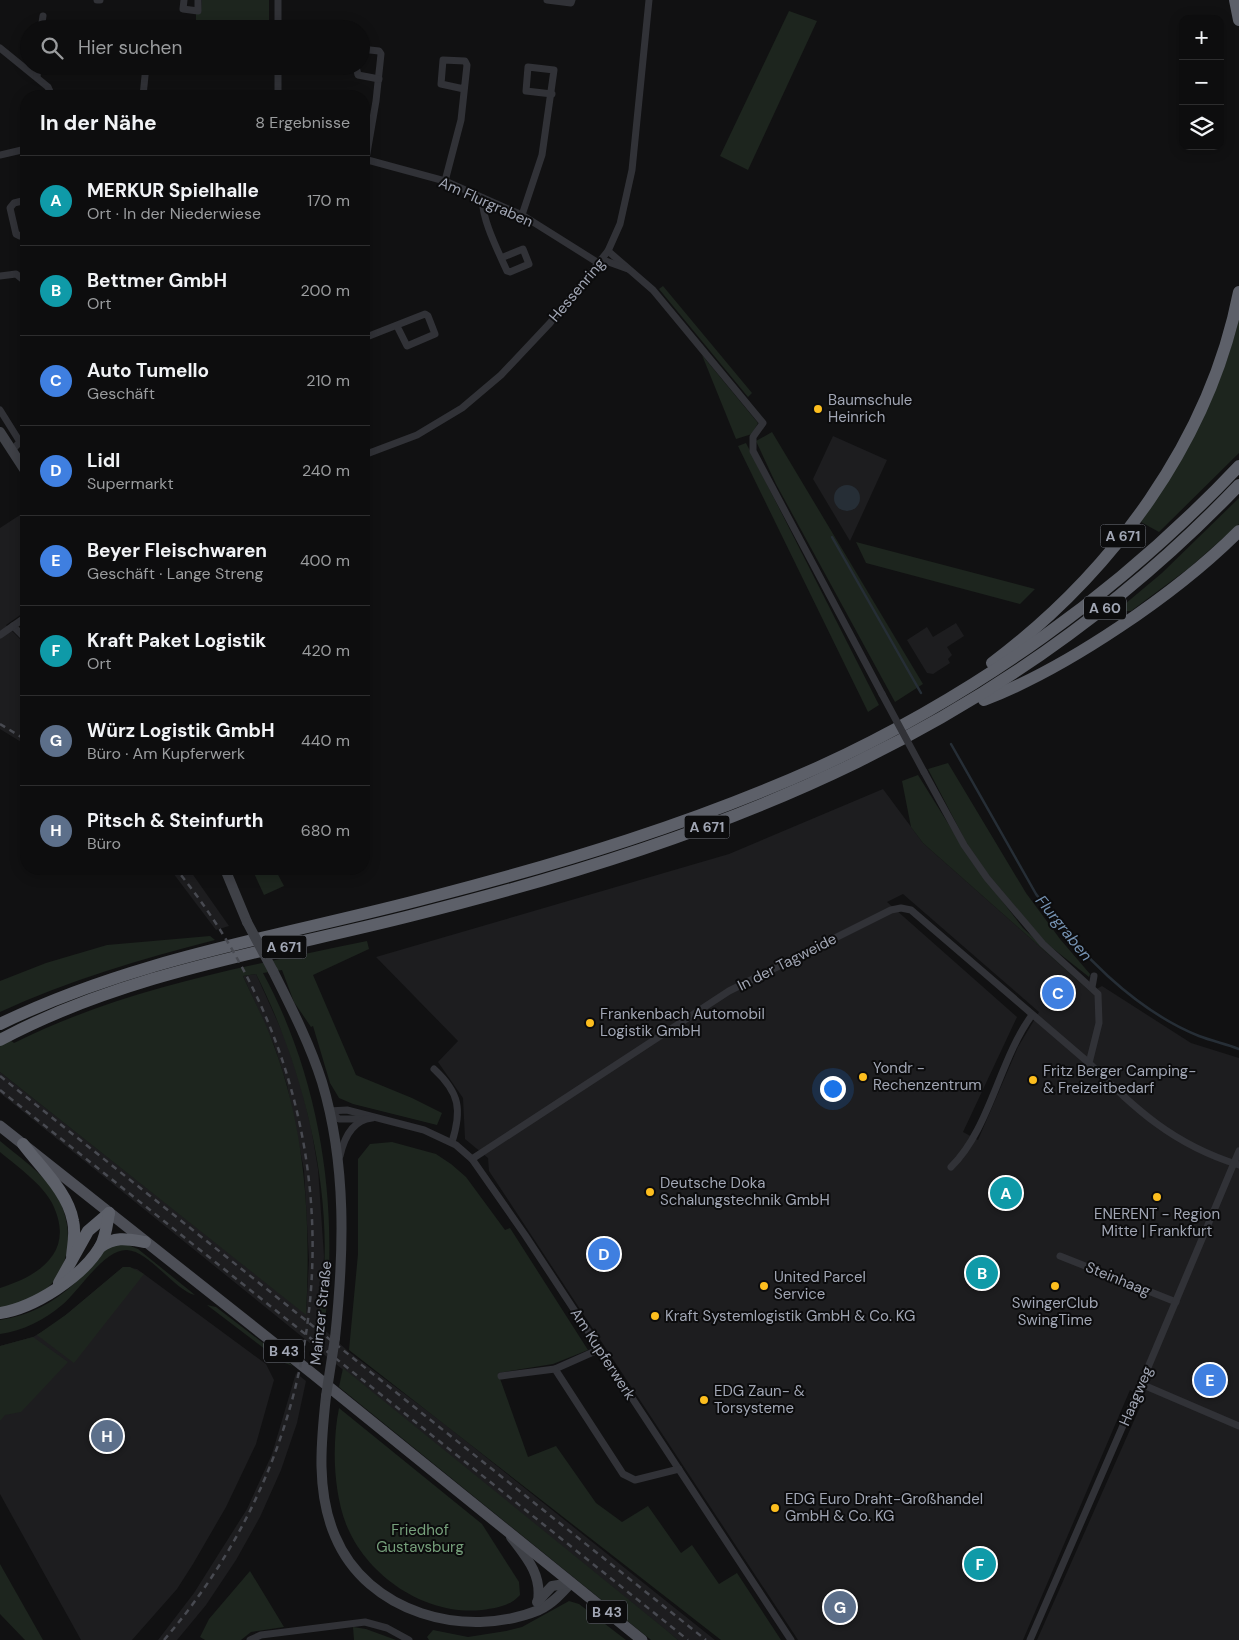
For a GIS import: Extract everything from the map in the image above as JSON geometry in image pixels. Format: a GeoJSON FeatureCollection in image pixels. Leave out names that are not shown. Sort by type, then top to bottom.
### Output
{"type":"FeatureCollection","features":[{"type":"Feature","properties":{"kind":"highway"},"geometry":{"type":"LineString","coordinates":[[1235,0],[1239,20]]}},
{"type":"Feature","properties":{"kind":"highway","name":"A 671"},"geometry":{"type":"LineString","coordinates":[[918,714],[1004,654],[1064,601],[1132,524],[1170,467],[1204,400],[1222,356],[1239,292]]}},
{"type":"Feature","properties":{"kind":"highway","name":"A 671"},"geometry":{"type":"LineString","coordinates":[[0,1024],[74,991],[161,962],[433,897],[641,836],[723,807],[854,750],[989,673],[1083,607],[1164,540],[1239,466]]}},
{"type":"Feature","properties":{"kind":"highway","name":"A 60"},"geometry":{"type":"LineString","coordinates":[[956,711],[1022,669],[1107,607],[1165,558],[1239,485]]}},
{"type":"Feature","properties":{"kind":"highway","name":"A 60"},"geometry":{"type":"LineString","coordinates":[[956,711],[1012,689],[1098,638],[1169,590],[1239,531]]}},
{"type":"Feature","properties":{"kind":"highway","name":"A 671"},"geometry":{"type":"LineString","coordinates":[[3,1038],[55,1013],[135,984],[437,910],[593,866],[665,842],[754,809],[843,771],[956,711]]}},
{"type":"Feature","properties":{"kind":"highway"},"geometry":{"type":"LineString","coordinates":[[23,1144],[63,1196],[69,1209],[74,1236],[72,1256]]}},
{"type":"Feature","properties":{"kind":"highway"},"geometry":{"type":"LineString","coordinates":[[100,1247],[109,1213]]}},
{"type":"Feature","properties":{"kind":"highway"},"geometry":{"type":"LineString","coordinates":[[55,1290],[65,1274],[72,1256],[88,1231],[109,1213]]}},
{"type":"Feature","properties":{"kind":"highway"},"geometry":{"type":"LineString","coordinates":[[0,1314],[29,1306],[55,1290],[82,1267],[100,1247],[111,1240],[122,1238],[145,1242]]}},
{"type":"Feature","properties":{"kind":"main road"},"geometry":{"type":"LineString","coordinates":[[0,432],[20,463]]}},
{"type":"Feature","properties":{"kind":"main road","name":"Mainzer Straße"},"geometry":{"type":"LineString","coordinates":[[227,875],[247,922],[307,1042],[322,1082],[329,1110],[337,1165],[342,1236],[335,1338],[322,1435],[322,1481],[326,1506],[334,1535],[351,1565],[377,1592],[407,1611],[428,1619],[461,1625],[499,1624],[521,1618],[539,1605]]}},
{"type":"Feature","properties":{"kind":"main road","name":"B 43"},"geometry":{"type":"LineString","coordinates":[[0,1126],[313,1374],[642,1640]]}},
{"type":"Feature","properties":{"kind":"main road"},"geometry":{"type":"LineString","coordinates":[[505,1531],[536,1571],[539,1605]]}},
{"type":"Feature","properties":{"kind":"main road"},"geometry":{"type":"LineString","coordinates":[[539,1605],[571,1583]]}},
{"type":"Feature","properties":{"kind":"street"},"geometry":{"type":"LineString","coordinates":[[184,0],[183,9],[198,11],[198,0]]}},
{"type":"Feature","properties":{"kind":"street"},"geometry":{"type":"LineString","coordinates":[[278,0],[278,20]]}},
{"type":"Feature","properties":{"kind":"street"},"geometry":{"type":"LineString","coordinates":[[547,0],[571,3],[572,0]]}},
{"type":"Feature","properties":{"kind":"street","name":"Hessenring"},"geometry":{"type":"LineString","coordinates":[[370,454],[417,435],[462,408],[501,375],[550,323],[608,251],[622,216],[632,170],[649,0]]}},
{"type":"Feature","properties":{"kind":"street"},"geometry":{"type":"LineString","coordinates":[[42,20],[43,16]]}},
{"type":"Feature","properties":{"kind":"street"},"geometry":{"type":"LineString","coordinates":[[0,48],[20,64]]}},
{"type":"Feature","properties":{"kind":"street"},"geometry":{"type":"LineString","coordinates":[[370,50],[381,52],[379,79],[370,130]]}},
{"type":"Feature","properties":{"kind":"street"},"geometry":{"type":"LineString","coordinates":[[445,181],[456,144],[464,89],[467,63],[443,60],[441,84],[464,89]]}},
{"type":"Feature","properties":{"kind":"street"},"geometry":{"type":"LineString","coordinates":[[522,215],[542,155],[552,94],[554,70],[528,67],[526,91],[552,94]]}},
{"type":"Feature","properties":{"kind":"street"},"geometry":{"type":"LineString","coordinates":[[33,75],[49,90]]}},
{"type":"Feature","properties":{"kind":"street"},"geometry":{"type":"LineString","coordinates":[[144,90],[145,75]]}},
{"type":"Feature","properties":{"kind":"street"},"geometry":{"type":"LineString","coordinates":[[278,75],[278,90]]}},
{"type":"Feature","properties":{"kind":"street"},"geometry":{"type":"LineString","coordinates":[[358,75],[379,79]]}},
{"type":"Feature","properties":{"kind":"street"},"geometry":{"type":"LineString","coordinates":[[0,155],[20,151]]}},
{"type":"Feature","properties":{"kind":"street","name":"Am Flurgraben"},"geometry":{"type":"LineString","coordinates":[[370,160],[445,181],[522,215],[601,262],[632,270]]}},
{"type":"Feature","properties":{"kind":"street"},"geometry":{"type":"LineString","coordinates":[[483,198],[484,212],[501,258]]}},
{"type":"Feature","properties":{"kind":"street"},"geometry":{"type":"LineString","coordinates":[[20,202],[14,203],[10,208],[16,234],[20,236]]}},
{"type":"Feature","properties":{"kind":"street"},"geometry":{"type":"LineString","coordinates":[[608,251],[653,290],[763,423],[753,438],[753,451],[964,845],[987,878],[1043,944],[1092,987],[1100,1002],[1099,1023],[1090,1063],[1139,1111],[1160,1127],[1185,1142],[1237,1164]]}},
{"type":"Feature","properties":{"kind":"street"},"geometry":{"type":"LineString","coordinates":[[0,276],[16,274],[20,277]]}},
{"type":"Feature","properties":{"kind":"street"},"geometry":{"type":"LineString","coordinates":[[370,336],[426,315],[435,334],[407,346],[397,326]]}},
{"type":"Feature","properties":{"kind":"street"},"geometry":{"type":"LineString","coordinates":[[0,410],[20,442],[12,450]]}},
{"type":"Feature","properties":{"kind":"street"},"geometry":{"type":"LineString","coordinates":[[0,635],[20,621]]}},
{"type":"Feature","properties":{"kind":"street"},"geometry":{"type":"LineString","coordinates":[[13,626],[20,633]]}},
{"type":"Feature","properties":{"kind":"street","name":"In der Tagweide"},"geometry":{"type":"LineString","coordinates":[[472,1159],[730,991],[891,910],[901,908],[911,910],[1090,1063]]}},
{"type":"Feature","properties":{"kind":"street"},"geometry":{"type":"LineString","coordinates":[[1092,987],[1094,976]]}},
{"type":"Feature","properties":{"kind":"street"},"geometry":{"type":"LineString","coordinates":[[951,1167],[966,1152],[1016,1040],[1032,1015]]}},
{"type":"Feature","properties":{"kind":"street"},"geometry":{"type":"LineString","coordinates":[[434,1069],[454,1092],[457,1100],[458,1117],[452,1142]]}},
{"type":"Feature","properties":{"kind":"street","name":"Am Kupferwerk"},"geometry":{"type":"LineString","coordinates":[[329,1110],[339,1119],[375,1118]]}},
{"type":"Feature","properties":{"kind":"street","name":"Am Kupferwerk"},"geometry":{"type":"LineString","coordinates":[[329,1110],[347,1110],[418,1128],[452,1142],[472,1159],[791,1640]]}},
{"type":"Feature","properties":{"kind":"street"},"geometry":{"type":"LineString","coordinates":[[337,1165],[345,1137],[363,1119]]}},
{"type":"Feature","properties":{"kind":"street","name":"Haagweg"},"geometry":{"type":"LineString","coordinates":[[1030,1640],[1237,1164],[1239,1152]]}},
{"type":"Feature","properties":{"kind":"street","name":"Steinhaag"},"geometry":{"type":"LineString","coordinates":[[1060,1256],[1176,1302]]}},
{"type":"Feature","properties":{"kind":"street"},"geometry":{"type":"LineString","coordinates":[[501,1376],[555,1369],[600,1350]]}},
{"type":"Feature","properties":{"kind":"street"},"geometry":{"type":"LineString","coordinates":[[555,1369],[627,1478],[635,1480],[679,1469]]}},
{"type":"Feature","properties":{"kind":"street"},"geometry":{"type":"LineString","coordinates":[[1141,1384],[1239,1426]]}},
{"type":"Feature","properties":{"kind":"street"},"geometry":{"type":"LineString","coordinates":[[250,1640],[261,1634],[364,1622],[387,1628],[409,1640]]}},
{"type":"Feature","properties":{"kind":"shaded area"},"geometry":{"type":"Polygon","coordinates":[[[833,436],[887,460],[850,541],[813,479],[833,436]]]}},
{"type":"Feature","properties":{"kind":"shaded area"},"geometry":{"type":"Polygon","coordinates":[[[847,485],[856,489],[860,498],[856,507],[847,511],[838,507],[834,498],[838,489],[847,485]]]}},
{"type":"Feature","properties":{"kind":"shaded area"},"geometry":{"type":"Polygon","coordinates":[[[20,515],[20,615],[6,625],[20,639],[20,741],[0,729],[0,528],[20,515]]]}},
{"type":"Feature","properties":{"kind":"shaded area"},"geometry":{"type":"Polygon","coordinates":[[[956,623],[964,636],[947,647],[952,655],[948,659],[950,663],[933,674],[927,673],[907,640],[927,627],[933,637],[956,623]]]}},
{"type":"Feature","properties":{"kind":"shaded area"},"geometry":{"type":"Polygon","coordinates":[[[883,789],[923,843],[1091,992],[1102,986],[1191,1043],[1239,1058],[1239,1640],[1037,1640],[1144,1398],[1130,1390],[1023,1640],[798,1640],[489,1171],[488,1158],[465,1139],[463,1098],[438,1062],[458,1041],[376,957],[729,854],[883,789]],[[903,894],[887,902],[1017,1017],[963,1132],[978,1140],[1018,1047],[1039,1012],[903,894]]]}},
{"type":"Feature","properties":{"kind":"shaded area"},"geometry":{"type":"Polygon","coordinates":[[[175,875],[193,875],[229,926],[216,930],[175,875]]]}},
{"type":"Feature","properties":{"kind":"shaded area"},"geometry":{"type":"Polygon","coordinates":[[[256,974],[285,1038],[301,1086],[311,1127],[318,1169],[324,1256],[321,1304],[317,1323],[349,1352],[442,1422],[715,1640],[678,1640],[0,1093],[0,1072],[306,1314],[309,1260],[304,1170],[287,1085],[274,1045],[243,976],[256,974]]]}},
{"type":"Feature","properties":{"kind":"shaded area"},"geometry":{"type":"Polygon","coordinates":[[[123,1267],[137,1269],[266,1364],[274,1380],[256,1444],[226,1507],[177,1589],[132,1640],[81,1640],[0,1494],[0,1346],[33,1337],[55,1324],[123,1267]]]}},
{"type":"Feature","properties":{"kind":"shaded area"},"geometry":{"type":"Polygon","coordinates":[[[296,1373],[306,1381],[297,1423],[281,1470],[260,1517],[236,1560],[206,1605],[187,1628],[177,1640],[158,1640],[194,1593],[247,1509],[272,1454],[296,1373]]]}},
{"type":"Feature","properties":{"kind":"green space"},"geometry":{"type":"Polygon","coordinates":[[[202,0],[269,0],[269,20],[196,20],[196,12],[201,12],[202,0]]]}},
{"type":"Feature","properties":{"kind":"green space"},"geometry":{"type":"Polygon","coordinates":[[[789,11],[817,21],[748,170],[720,156],[789,11]]]}},
{"type":"Feature","properties":{"kind":"green space"},"geometry":{"type":"Polygon","coordinates":[[[663,286],[752,393],[748,397],[659,289],[663,286]]]}},
{"type":"Feature","properties":{"kind":"green space"},"geometry":{"type":"Polygon","coordinates":[[[1239,318],[1239,453],[1159,532],[1141,522],[1172,474],[1212,398],[1232,345],[1239,318]]]}},
{"type":"Feature","properties":{"kind":"green space"},"geometry":{"type":"Polygon","coordinates":[[[702,355],[758,423],[752,434],[736,439],[702,355]]]}},
{"type":"Feature","properties":{"kind":"green space"},"geometry":{"type":"Polygon","coordinates":[[[772,432],[923,684],[895,702],[776,484],[756,441],[772,432]]]}},
{"type":"Feature","properties":{"kind":"green space"},"geometry":{"type":"Polygon","coordinates":[[[746,443],[879,705],[868,712],[738,446],[746,443]]]}},
{"type":"Feature","properties":{"kind":"green space"},"geometry":{"type":"Polygon","coordinates":[[[1239,498],[1239,524],[1189,568],[1131,611],[1125,611],[1125,604],[1162,573],[1239,498]]]}},
{"type":"Feature","properties":{"kind":"green space"},"geometry":{"type":"Polygon","coordinates":[[[856,542],[1035,589],[1020,604],[866,563],[856,542]]]}},
{"type":"Feature","properties":{"kind":"green space"},"geometry":{"type":"Polygon","coordinates":[[[948,763],[1026,893],[1060,939],[1090,974],[1089,977],[1046,943],[987,873],[966,842],[928,769],[948,763]]]}},
{"type":"Feature","properties":{"kind":"green space"},"geometry":{"type":"Polygon","coordinates":[[[918,775],[972,862],[1023,928],[1092,993],[923,843],[911,827],[902,781],[918,775]]]}},
{"type":"Feature","properties":{"kind":"green space"},"geometry":{"type":"Polygon","coordinates":[[[255,875],[278,875],[284,886],[264,895],[255,875]]]}},
{"type":"Feature","properties":{"kind":"green space"},"geometry":{"type":"Polygon","coordinates":[[[210,936],[215,940],[79,980],[0,1012],[0,981],[46,963],[107,945],[210,936]]]}},
{"type":"Feature","properties":{"kind":"green space"},"geometry":{"type":"Polygon","coordinates":[[[367,941],[369,949],[313,975],[356,1075],[412,1098],[442,1113],[437,1125],[353,1104],[339,1098],[330,1083],[313,1026],[311,1027],[294,1002],[282,970],[263,973],[283,1014],[299,1057],[312,1101],[321,1146],[327,1192],[329,1238],[328,1284],[324,1329],[317,1323],[323,1281],[325,1236],[314,1144],[304,1099],[290,1055],[274,1013],[256,974],[243,976],[263,1019],[285,1078],[300,1145],[307,1212],[306,1315],[0,1072],[0,1032],[14,1043],[99,1007],[142,993],[232,970],[367,941]]]}},
{"type":"Feature","properties":{"kind":"green space"},"geometry":{"type":"Polygon","coordinates":[[[0,1141],[38,1172],[49,1184],[58,1198],[64,1213],[68,1229],[68,1245],[58,1276],[47,1288],[29,1300],[0,1309],[0,1288],[15,1283],[41,1268],[57,1248],[60,1235],[58,1220],[48,1196],[29,1176],[0,1152],[0,1141]]]}},
{"type":"Feature","properties":{"kind":"green space"},"geometry":{"type":"Polygon","coordinates":[[[392,1142],[436,1154],[466,1177],[505,1230],[510,1228],[588,1350],[553,1364],[498,1373],[528,1457],[556,1446],[596,1503],[622,1522],[648,1506],[681,1553],[692,1545],[719,1584],[737,1573],[781,1640],[721,1640],[349,1350],[358,1254],[358,1159],[370,1144],[392,1142]]]}},
{"type":"Feature","properties":{"kind":"green space"},"geometry":{"type":"Polygon","coordinates":[[[115,1245],[128,1245],[138,1249],[195,1295],[180,1287],[144,1257],[136,1252],[127,1250],[110,1256],[101,1263],[69,1299],[48,1315],[33,1324],[9,1333],[0,1334],[0,1320],[40,1308],[58,1297],[75,1283],[102,1252],[115,1245]]]}},
{"type":"Feature","properties":{"kind":"green space"},"geometry":{"type":"Polygon","coordinates":[[[123,1267],[130,1267],[144,1274],[74,1363],[37,1335],[67,1314],[123,1267]]]}},
{"type":"Feature","properties":{"kind":"green space"},"geometry":{"type":"Polygon","coordinates":[[[207,1305],[216,1307],[293,1366],[282,1362],[207,1305]]]}},
{"type":"Feature","properties":{"kind":"green space"},"geometry":{"type":"Polygon","coordinates":[[[33,1337],[68,1362],[21,1412],[5,1415],[0,1421],[0,1346],[33,1337]]]}},
{"type":"Feature","properties":{"kind":"green space"},"geometry":{"type":"Polygon","coordinates":[[[343,1368],[678,1640],[651,1640],[339,1387],[343,1368]]]}},
{"type":"Feature","properties":{"kind":"green space","name":"Friedhof Gustavsburg"},"geometry":{"type":"Polygon","coordinates":[[[339,1408],[482,1524],[519,1582],[520,1595],[516,1599],[503,1606],[482,1610],[440,1607],[401,1589],[383,1576],[368,1561],[346,1524],[338,1496],[335,1436],[339,1408]]]}},
{"type":"Feature","properties":{"kind":"green space"},"geometry":{"type":"Polygon","coordinates":[[[0,1564],[43,1640],[25,1640],[0,1614],[0,1564]]]}},
{"type":"Feature","properties":{"kind":"green space"},"geometry":{"type":"Polygon","coordinates":[[[250,1571],[284,1627],[251,1632],[241,1640],[205,1640],[200,1637],[209,1619],[250,1571]]]}},
{"type":"Feature","properties":{"kind":"green space"},"geometry":{"type":"Polygon","coordinates":[[[569,1601],[579,1604],[626,1640],[429,1640],[427,1637],[433,1630],[468,1637],[522,1627],[569,1601]]]}},
{"type":"Feature","properties":{"kind":"green space"},"geometry":{"type":"Polygon","coordinates":[[[353,1627],[366,1629],[396,1640],[354,1640],[353,1627]]]}},
{"type":"Feature","properties":{"kind":"waterway","name":"Flurgraben"},"geometry":{"type":"LineString","coordinates":[[832,537],[921,693]]}},
{"type":"Feature","properties":{"kind":"waterway","name":"Flurgraben"},"geometry":{"type":"LineString","coordinates":[[951,744],[1036,894],[1088,957],[1129,994],[1152,1011],[1175,1025],[1199,1036],[1239,1049]]}},
{"type":"Feature","properties":{"kind":"railway"},"geometry":{"type":"LineString","coordinates":[[0,724],[20,736]]}},
{"type":"Feature","properties":{"kind":"railway"},"geometry":{"type":"LineString","coordinates":[[164,1640],[227,1552],[273,1458],[302,1358],[312,1257],[305,1155],[280,1055],[237,959],[180,875]]}},
{"type":"Feature","properties":{"kind":"railway"},"geometry":{"type":"LineString","coordinates":[[0,1076],[706,1640]]}},
{"type":"Feature","properties":{"kind":"railway"},"geometry":{"type":"LineString","coordinates":[[0,1090],[688,1640]]}},
{"type":"Feature","properties":{"kind":"place","name":"Baumschule Heinrich"},"geometry":{"type":"Point","coordinates":[818,409]}},
{"type":"Feature","properties":{"kind":"place","name":"Auto Tumello"},"geometry":{"type":"Point","coordinates":[1058,993]}},
{"type":"Feature","properties":{"kind":"place","name":"Frankenbach Automobil Logistik GmbH"},"geometry":{"type":"Point","coordinates":[590,1023]}},
{"type":"Feature","properties":{"kind":"place","name":"Yondr - Rechenzentrum"},"geometry":{"type":"Point","coordinates":[863,1077]}},
{"type":"Feature","properties":{"kind":"place","name":"Fritz Berger Camping- & Freizeitbedarf"},"geometry":{"type":"Point","coordinates":[1033,1080]}},
{"type":"Feature","properties":{"kind":"place","name":"Deutsche Doka Schalungstechnik GmbH"},"geometry":{"type":"Point","coordinates":[650,1192]}},
{"type":"Feature","properties":{"kind":"place","name":"MERKUR Spielhalle"},"geometry":{"type":"Point","coordinates":[1006,1193]}},
{"type":"Feature","properties":{"kind":"place","name":"ENERENT - Region Mitte | Frankfurt"},"geometry":{"type":"Point","coordinates":[1157,1197]}},
{"type":"Feature","properties":{"kind":"place","name":"Lidl"},"geometry":{"type":"Point","coordinates":[604,1254]}},
{"type":"Feature","properties":{"kind":"place","name":"Bettmer GmbH"},"geometry":{"type":"Point","coordinates":[982,1273]}},
{"type":"Feature","properties":{"kind":"place","name":"United Parcel Service"},"geometry":{"type":"Point","coordinates":[764,1286]}},
{"type":"Feature","properties":{"kind":"place","name":"SwingerClub SwingTime"},"geometry":{"type":"Point","coordinates":[1055,1286]}},
{"type":"Feature","properties":{"kind":"place","name":"Kraft Systemlogistik GmbH & Co. KG"},"geometry":{"type":"Point","coordinates":[655,1316]}},
{"type":"Feature","properties":{"kind":"place","name":"Beyer Fleischwaren"},"geometry":{"type":"Point","coordinates":[1210,1380]}},
{"type":"Feature","properties":{"kind":"place","name":"EDG Zaun- & Torsysteme"},"geometry":{"type":"Point","coordinates":[704,1400]}},
{"type":"Feature","properties":{"kind":"place","name":"Pitsch & Steinfurth"},"geometry":{"type":"Point","coordinates":[107,1436]}},
{"type":"Feature","properties":{"kind":"place","name":"EDG Euro Draht-Großhandel GmbH & Co. KG"},"geometry":{"type":"Point","coordinates":[775,1508]}},
{"type":"Feature","properties":{"kind":"place","name":"Kraft Paket Logistik"},"geometry":{"type":"Point","coordinates":[980,1564]}},
{"type":"Feature","properties":{"kind":"place","name":"Würz Logistik GmbH"},"geometry":{"type":"Point","coordinates":[840,1607]}}]}
